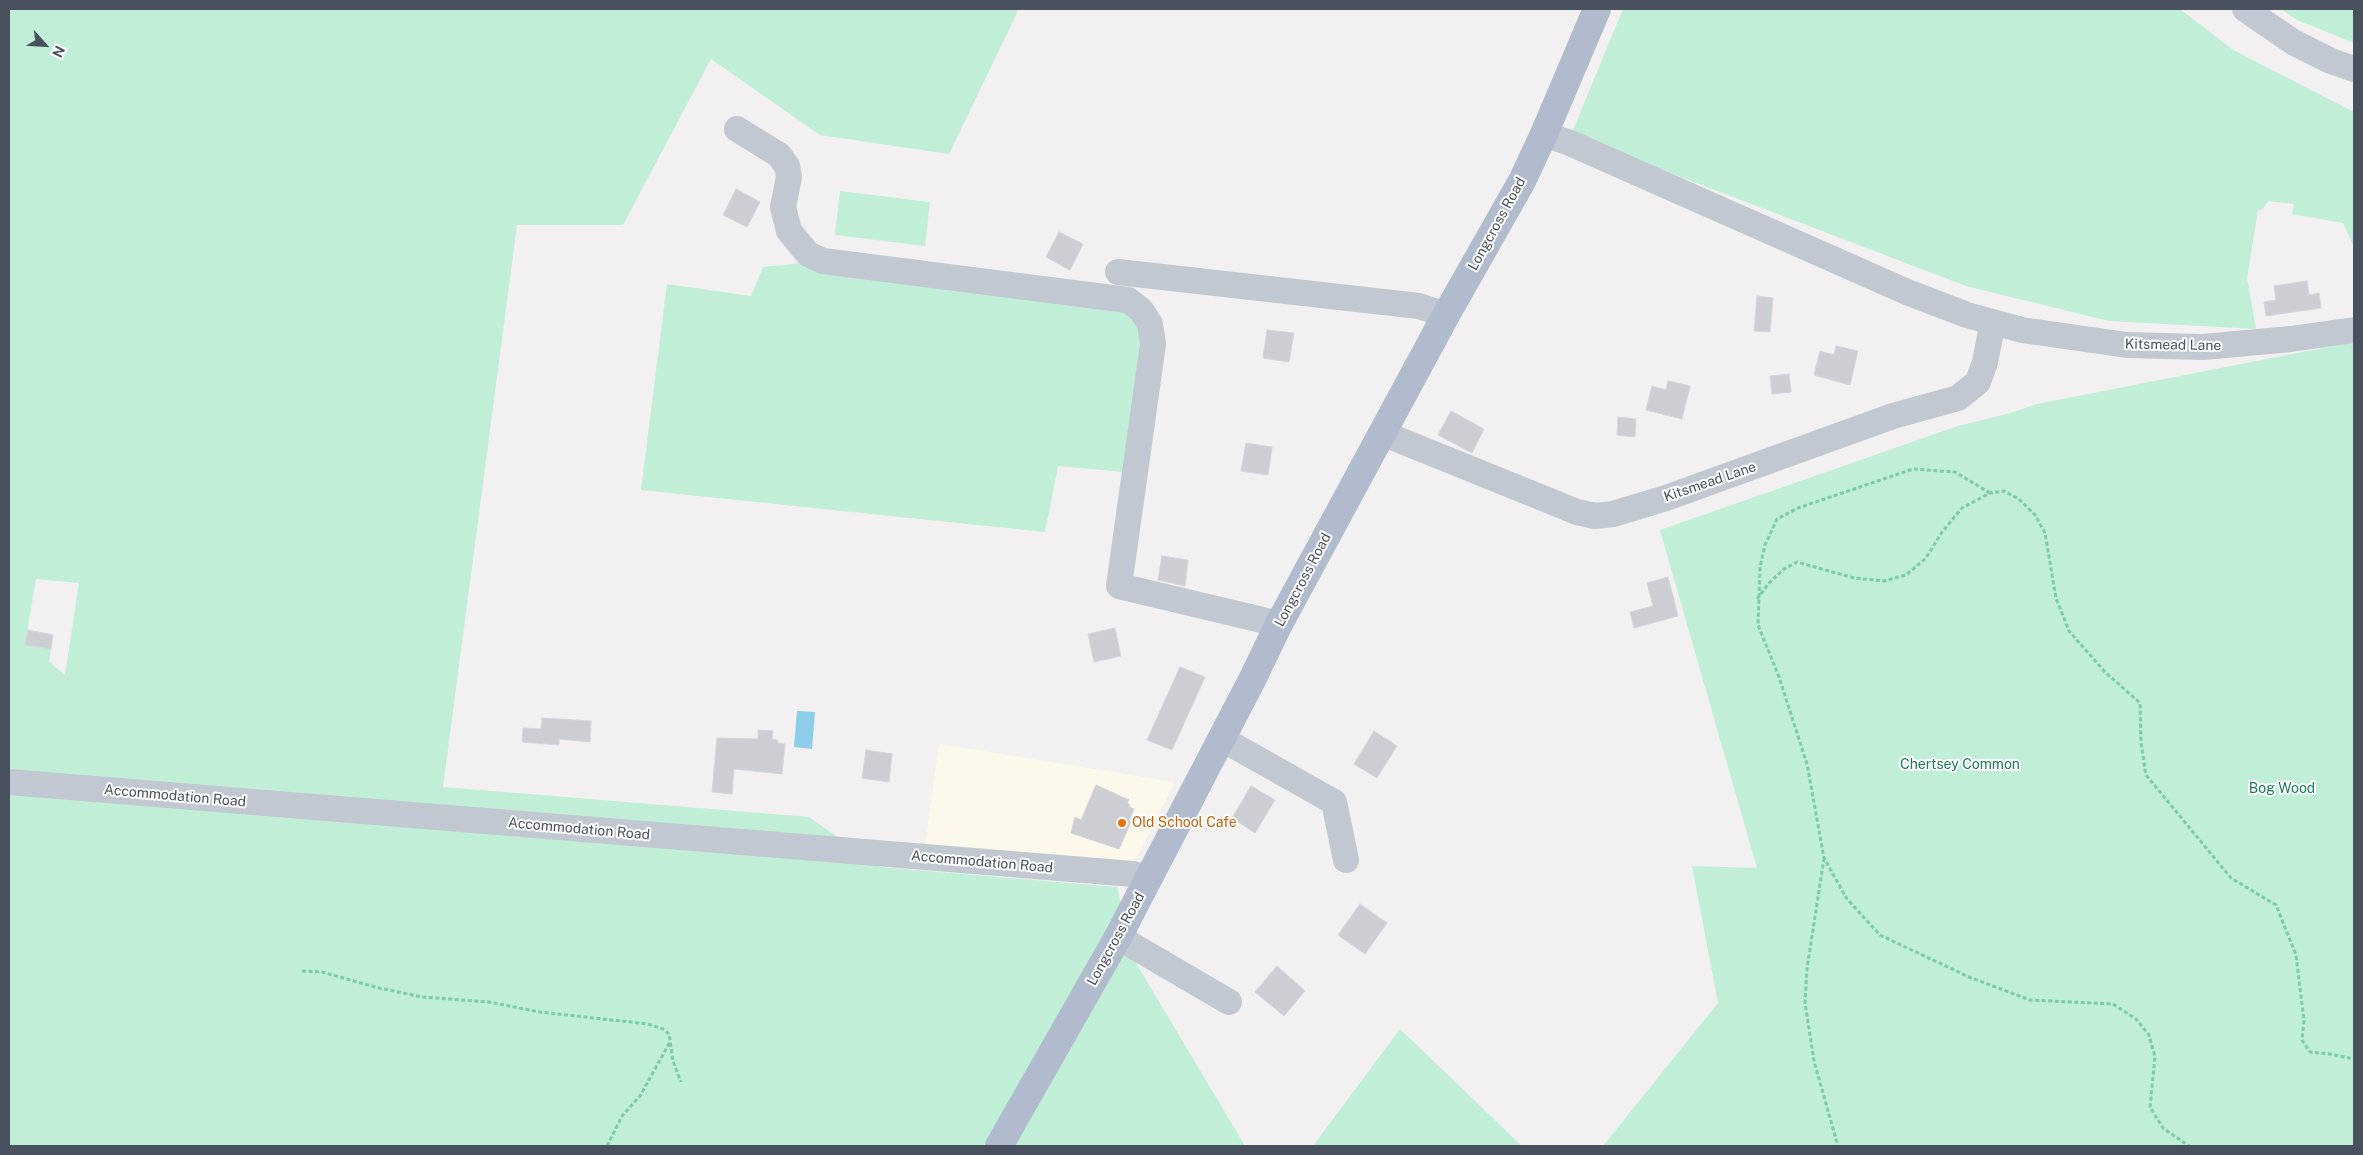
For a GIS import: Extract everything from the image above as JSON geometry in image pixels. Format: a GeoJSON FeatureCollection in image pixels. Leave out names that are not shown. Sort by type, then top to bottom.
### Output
{"type":"FeatureCollection","features":[{"type":"Feature","properties":{"kind":"main road","name":"Longcross Road"},"geometry":{"type":"LineString","coordinates":[[999,1146],[1118,937],[1222,739],[1279,624],[1446,315],[1499,224],[1544,134],[1598,9]]}},
{"type":"Feature","properties":{"kind":"street"},"geometry":{"type":"LineString","coordinates":[[2245,9],[2293,42],[2331,61],[2354,69]]}},
{"type":"Feature","properties":{"kind":"street"},"geometry":{"type":"LineString","coordinates":[[737,129],[779,155],[787,166],[789,177],[784,207],[789,231],[808,254],[823,261],[1128,300],[1142,310],[1150,324],[1153,344],[1119,586],[1279,624]]}},
{"type":"Feature","properties":{"kind":"street","name":"Kitsmead Lane"},"geometry":{"type":"LineString","coordinates":[[1544,134],[1570,143],[1907,292],[1967,315],[2022,330],[2092,341],[2159,347],[2221,346],[2292,339],[2354,330]]}},
{"type":"Feature","properties":{"kind":"street"},"geometry":{"type":"LineString","coordinates":[[1118,272],[1419,306],[1446,315]]}},
{"type":"Feature","properties":{"kind":"street","name":"Kitsmead Lane"},"geometry":{"type":"LineString","coordinates":[[1382,433],[1577,512],[1595,516],[1613,514],[1783,458],[1893,416],[1958,398],[1978,382],[1985,362],[1993,322]]}},
{"type":"Feature","properties":{"kind":"street"},"geometry":{"type":"LineString","coordinates":[[1222,739],[1334,802],[1346,860]]}},
{"type":"Feature","properties":{"kind":"street","name":"Accommodation Road"},"geometry":{"type":"LineString","coordinates":[[9,782],[1123,874],[1148,880]]}},
{"type":"Feature","properties":{"kind":"street"},"geometry":{"type":"LineString","coordinates":[[1118,937],[1229,1002]]}},
{"type":"Feature","properties":{"kind":"path"},"geometry":{"type":"LineString","coordinates":[[1990,493],[1956,472],[1913,469],[1798,508],[1777,519],[1765,544],[1760,567],[1757,600],[1758,625],[1779,677],[1807,764],[1824,858],[1847,900],[1880,935],[1970,977],[2030,1000],[2113,1004],[2136,1019],[2149,1035],[2155,1057],[2150,1107],[2163,1128],[2190,1146]]}},
{"type":"Feature","properties":{"kind":"path"},"geometry":{"type":"LineString","coordinates":[[1757,600],[1768,584],[1784,569],[1797,562],[1854,578],[1884,581],[1906,575],[1926,558],[1942,532],[1962,508],[1990,493],[2004,491],[2019,499],[2035,515],[2045,533],[2056,598],[2069,631],[2106,672],[2140,703],[2141,743],[2146,774],[2231,878],[2276,905],[2296,955],[2304,1021],[2302,1040],[2310,1052],[2354,1059]]}},
{"type":"Feature","properties":{"kind":"path"},"geometry":{"type":"LineString","coordinates":[[1824,858],[1807,969],[1805,1003],[1814,1061],[1838,1146]]}},
{"type":"Feature","properties":{"kind":"path"},"geometry":{"type":"LineString","coordinates":[[302,971],[322,972],[375,988],[422,997],[489,1002],[540,1012],[648,1024],[663,1029],[669,1034],[673,1061],[681,1082]]}},
{"type":"Feature","properties":{"kind":"path"},"geometry":{"type":"LineString","coordinates":[[607,1146],[622,1116],[640,1096],[670,1042]]}},
{"type":"Feature","properties":{"kind":"shaded area"},"geometry":{"type":"Polygon","coordinates":[[[939,744],[1175,782],[1131,869],[925,844],[939,744]]]}},
{"type":"Feature","properties":{"kind":"green space"},"geometry":{"type":"Polygon","coordinates":[[[9,9],[1019,9],[949,154],[820,135],[711,59],[623,225],[517,225],[443,787],[809,817],[880,867],[1117,887],[1136,963],[1245,1146],[9,1146],[9,9]],[[36,579],[25,645],[51,649],[49,662],[65,675],[79,583],[36,579]]]}},
{"type":"Feature","properties":{"kind":"green space"},"geometry":{"type":"Polygon","coordinates":[[[1623,9],[2180,9],[2233,50],[2354,112],[2354,247],[2343,223],[2292,214],[2294,204],[2268,201],[2262,210],[2258,210],[2247,278],[2256,329],[2109,321],[1966,286],[1571,135],[1623,9]]]}},
{"type":"Feature","properties":{"kind":"green space"},"geometry":{"type":"Polygon","coordinates":[[[2281,9],[2354,9],[2354,43],[2297,20],[2281,9]]]}},
{"type":"Feature","properties":{"kind":"green space"},"geometry":{"type":"Polygon","coordinates":[[[840,191],[930,202],[925,246],[835,235],[840,191]]]}},
{"type":"Feature","properties":{"kind":"green space"},"geometry":{"type":"Polygon","coordinates":[[[823,261],[1141,310],[1135,473],[1058,466],[1045,532],[641,490],[667,284],[751,296],[763,267],[823,261]]]}},
{"type":"Feature","properties":{"kind":"green space","name":"Chertsey Common"},"geometry":{"type":"Polygon","coordinates":[[[2354,342],[2354,1146],[1603,1146],[1718,1003],[1692,866],[1757,868],[1660,530],[1958,426],[2007,414],[2037,404],[2354,342]]]}},
{"type":"Feature","properties":{"kind":"green space"},"geometry":{"type":"Polygon","coordinates":[[[1400,1029],[1522,1146],[1313,1146],[1400,1029]]]}},
{"type":"Feature","properties":{"kind":"water"},"geometry":{"type":"Polygon","coordinates":[[[797,711],[815,712],[812,749],[794,747],[797,711]]]}},
{"type":"Feature","properties":{"kind":"building"},"geometry":{"type":"Polygon","coordinates":[[[736,189],[760,202],[747,227],[723,215],[736,189]]]}},
{"type":"Feature","properties":{"kind":"building"},"geometry":{"type":"Polygon","coordinates":[[[1059,232],[1083,244],[1070,270],[1046,257],[1059,232]]]}},
{"type":"Feature","properties":{"kind":"building"},"geometry":{"type":"Polygon","coordinates":[[[2307,281],[2309,295],[2319,293],[2321,308],[2266,316],[2264,302],[2276,300],[2274,286],[2307,281]]]}},
{"type":"Feature","properties":{"kind":"building"},"geometry":{"type":"Polygon","coordinates":[[[1757,296],[1773,298],[1770,332],[1754,331],[1757,296]]]}},
{"type":"Feature","properties":{"kind":"building"},"geometry":{"type":"Polygon","coordinates":[[[1267,330],[1294,333],[1289,362],[1263,358],[1267,330]]]}},
{"type":"Feature","properties":{"kind":"building"},"geometry":{"type":"Polygon","coordinates":[[[1836,346],[1858,351],[1850,385],[1814,375],[1820,351],[1834,355],[1836,346]]]}},
{"type":"Feature","properties":{"kind":"building"},"geometry":{"type":"Polygon","coordinates":[[[1789,374],[1791,392],[1772,394],[1770,376],[1789,374]]]}},
{"type":"Feature","properties":{"kind":"building"},"geometry":{"type":"Polygon","coordinates":[[[1668,381],[1690,386],[1682,419],[1646,410],[1652,386],[1666,390],[1668,381]]]}},
{"type":"Feature","properties":{"kind":"building"},"geometry":{"type":"Polygon","coordinates":[[[1451,411],[1484,429],[1472,453],[1438,435],[1451,411]]]}},
{"type":"Feature","properties":{"kind":"building"},"geometry":{"type":"Polygon","coordinates":[[[1618,417],[1636,419],[1635,437],[1617,435],[1618,417]]]}},
{"type":"Feature","properties":{"kind":"building"},"geometry":{"type":"Polygon","coordinates":[[[1246,443],[1272,447],[1268,475],[1241,471],[1246,443]]]}},
{"type":"Feature","properties":{"kind":"building"},"geometry":{"type":"Polygon","coordinates":[[[1162,556],[1188,560],[1185,586],[1158,580],[1162,556]]]}},
{"type":"Feature","properties":{"kind":"building"},"geometry":{"type":"Polygon","coordinates":[[[1668,577],[1678,616],[1634,628],[1630,612],[1653,606],[1647,583],[1668,577]]]}},
{"type":"Feature","properties":{"kind":"building"},"geometry":{"type":"Polygon","coordinates":[[[1115,628],[1121,656],[1094,662],[1088,634],[1115,628]]]}},
{"type":"Feature","properties":{"kind":"building"},"geometry":{"type":"Polygon","coordinates":[[[28,630],[53,635],[51,649],[25,645],[28,630]]]}},
{"type":"Feature","properties":{"kind":"building"},"geometry":{"type":"Polygon","coordinates":[[[1180,667],[1205,677],[1172,750],[1147,740],[1180,667]]]}},
{"type":"Feature","properties":{"kind":"building"},"geometry":{"type":"Polygon","coordinates":[[[542,718],[591,721],[590,742],[559,739],[559,745],[522,742],[523,728],[541,729],[542,718]]]}},
{"type":"Feature","properties":{"kind":"building"},"geometry":{"type":"Polygon","coordinates":[[[758,730],[773,731],[772,739],[778,740],[778,743],[785,744],[782,774],[734,769],[732,794],[712,792],[717,738],[758,739],[758,730]]]}},
{"type":"Feature","properties":{"kind":"building"},"geometry":{"type":"Polygon","coordinates":[[[1374,731],[1397,746],[1377,778],[1354,764],[1374,731]]]}},
{"type":"Feature","properties":{"kind":"building"},"geometry":{"type":"Polygon","coordinates":[[[866,750],[892,754],[889,782],[862,778],[866,750]]]}},
{"type":"Feature","properties":{"kind":"building"},"geometry":{"type":"Polygon","coordinates":[[[1096,785],[1129,800],[1127,803],[1130,805],[1129,807],[1134,809],[1129,821],[1131,822],[1119,849],[1071,833],[1075,817],[1081,820],[1096,785]]]}},
{"type":"Feature","properties":{"kind":"building"},"geometry":{"type":"Polygon","coordinates":[[[1251,786],[1275,800],[1255,833],[1232,818],[1251,786]]]}},
{"type":"Feature","properties":{"kind":"building"},"geometry":{"type":"Polygon","coordinates":[[[1360,904],[1387,923],[1365,954],[1338,935],[1360,904]]]}},
{"type":"Feature","properties":{"kind":"building"},"geometry":{"type":"Polygon","coordinates":[[[1277,966],[1305,991],[1284,1016],[1255,992],[1277,966]]]}},
{"type":"Feature","properties":{"kind":"place","name":"Old School Cafe"},"geometry":{"type":"Point","coordinates":[1122,823]}},
{"type":"Feature","properties":{"kind":"park label","name":"Bog Wood"},"geometry":{"type":"Point","coordinates":[2282,789]}}]}
